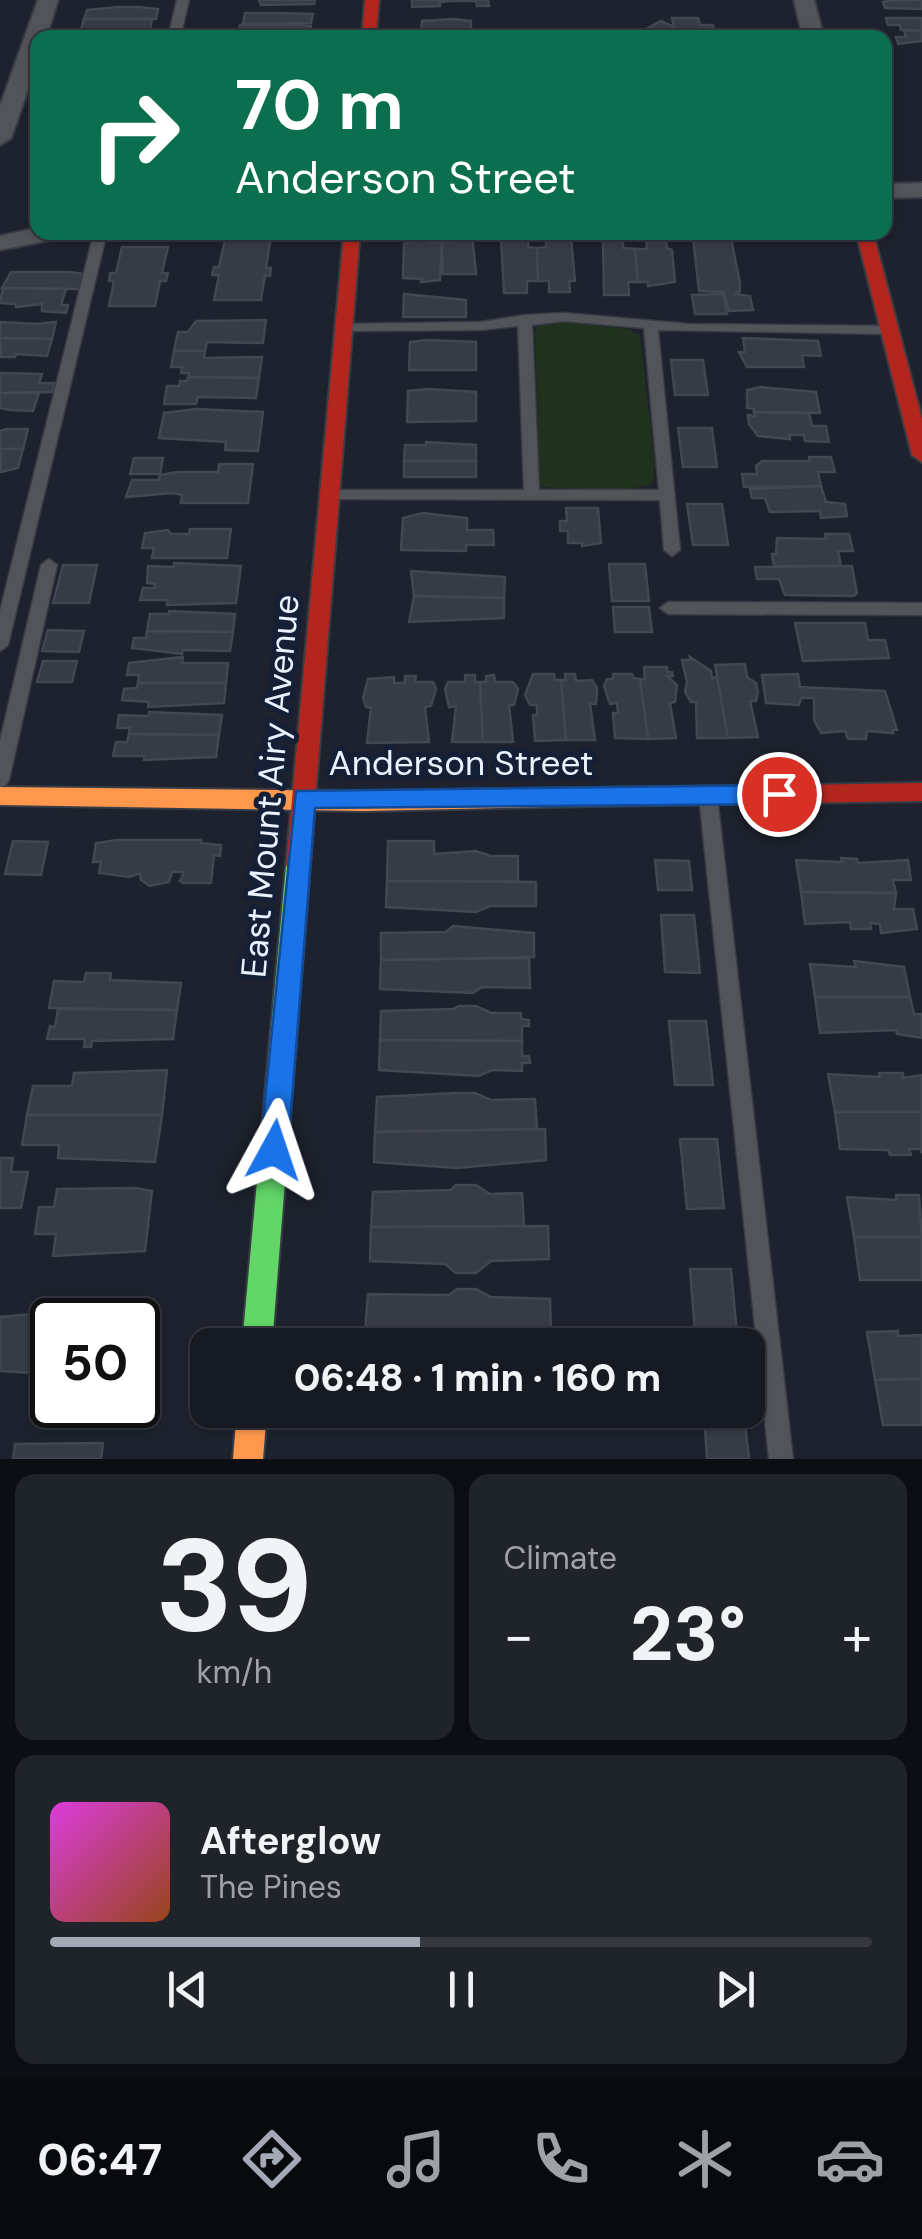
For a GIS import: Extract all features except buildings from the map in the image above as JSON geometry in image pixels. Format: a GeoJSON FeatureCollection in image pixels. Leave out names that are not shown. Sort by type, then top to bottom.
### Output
{"type":"FeatureCollection","features":[{"type":"Feature","properties":{"kind":"main road"},"geometry":{"type":"LineString","coordinates":[[370,30],[372,0]]}},
{"type":"Feature","properties":{"kind":"main road","name":"East Mount Airy Avenue"},"geometry":{"type":"LineString","coordinates":[[258,1328],[351,240]]}},
{"type":"Feature","properties":{"kind":"main road"},"geometry":{"type":"LineString","coordinates":[[866,240],[922,455]]}},
{"type":"Feature","properties":{"kind":"main road","name":"Anderson Street"},"geometry":{"type":"LineString","coordinates":[[0,796],[304,798],[922,792]]}},
{"type":"Feature","properties":{"kind":"main road"},"geometry":{"type":"LineString","coordinates":[[248,1459],[251,1428]]}},
{"type":"Feature","properties":{"kind":"street"},"geometry":{"type":"LineString","coordinates":[[38,30],[48,0]]}},
{"type":"Feature","properties":{"kind":"street"},"geometry":{"type":"LineString","coordinates":[[804,0],[812,30]]}},
{"type":"Feature","properties":{"kind":"street"},"geometry":{"type":"LineString","coordinates":[[0,138],[30,52]]}},
{"type":"Feature","properties":{"kind":"street"},"geometry":{"type":"LineString","coordinates":[[892,191],[922,190]]}},
{"type":"Feature","properties":{"kind":"street"},"geometry":{"type":"LineString","coordinates":[[0,243],[30,237]]}},
{"type":"Feature","properties":{"kind":"lane"},"geometry":{"type":"LineString","coordinates":[[176,30],[184,0]]}},
{"type":"Feature","properties":{"kind":"lane"},"geometry":{"type":"LineString","coordinates":[[0,645],[99,240]]}},
{"type":"Feature","properties":{"kind":"lane"},"geometry":{"type":"LineString","coordinates":[[344,326],[482,326],[564,317],[651,326],[890,330]]}},
{"type":"Feature","properties":{"kind":"lane"},"geometry":{"type":"LineString","coordinates":[[525,319],[532,496]]}},
{"type":"Feature","properties":{"kind":"lane"},"geometry":{"type":"LineString","coordinates":[[651,326],[672,550]]}},
{"type":"Feature","properties":{"kind":"lane"},"geometry":{"type":"LineString","coordinates":[[330,495],[668,495]]}},
{"type":"Feature","properties":{"kind":"lane"},"geometry":{"type":"LineString","coordinates":[[0,780],[49,565]]}},
{"type":"Feature","properties":{"kind":"lane"},"geometry":{"type":"LineString","coordinates":[[668,608],[922,609]]}},
{"type":"Feature","properties":{"kind":"lane"},"geometry":{"type":"LineString","coordinates":[[708,796],[782,1459]]}},
{"type":"Feature","properties":{"kind":"green space"},"geometry":{"type":"Polygon","coordinates":[[[564,322],[628,329],[640,335],[654,459],[654,479],[650,485],[618,491],[540,487],[535,332],[540,325],[564,322]]]}},
{"type":"Feature","properties":{"kind":"traffic: fast"},"geometry":{"type":"LineString","coordinates":[[258,1328],[298,865]]}},
{"type":"Feature","properties":{"kind":"traffic: slow"},"geometry":{"type":"LineString","coordinates":[[0,796],[364,801],[594,797]]}},
{"type":"Feature","properties":{"kind":"traffic: slow"},"geometry":{"type":"LineString","coordinates":[[248,1459],[251,1428]]}},
{"type":"Feature","properties":{"kind":"traffic: jam"},"geometry":{"type":"LineString","coordinates":[[370,30],[372,0]]}},
{"type":"Feature","properties":{"kind":"traffic: jam"},"geometry":{"type":"LineString","coordinates":[[298,865],[351,240]]}},
{"type":"Feature","properties":{"kind":"traffic: jam"},"geometry":{"type":"LineString","coordinates":[[866,240],[922,455]]}},
{"type":"Feature","properties":{"kind":"traffic: jam"},"geometry":{"type":"LineString","coordinates":[[594,797],[922,792]]}},
{"type":"Feature","properties":{"kind":"route"},"geometry":{"type":"LineString","coordinates":[[274,1150],[304,798],[364,801],[779,794]]}}]}
